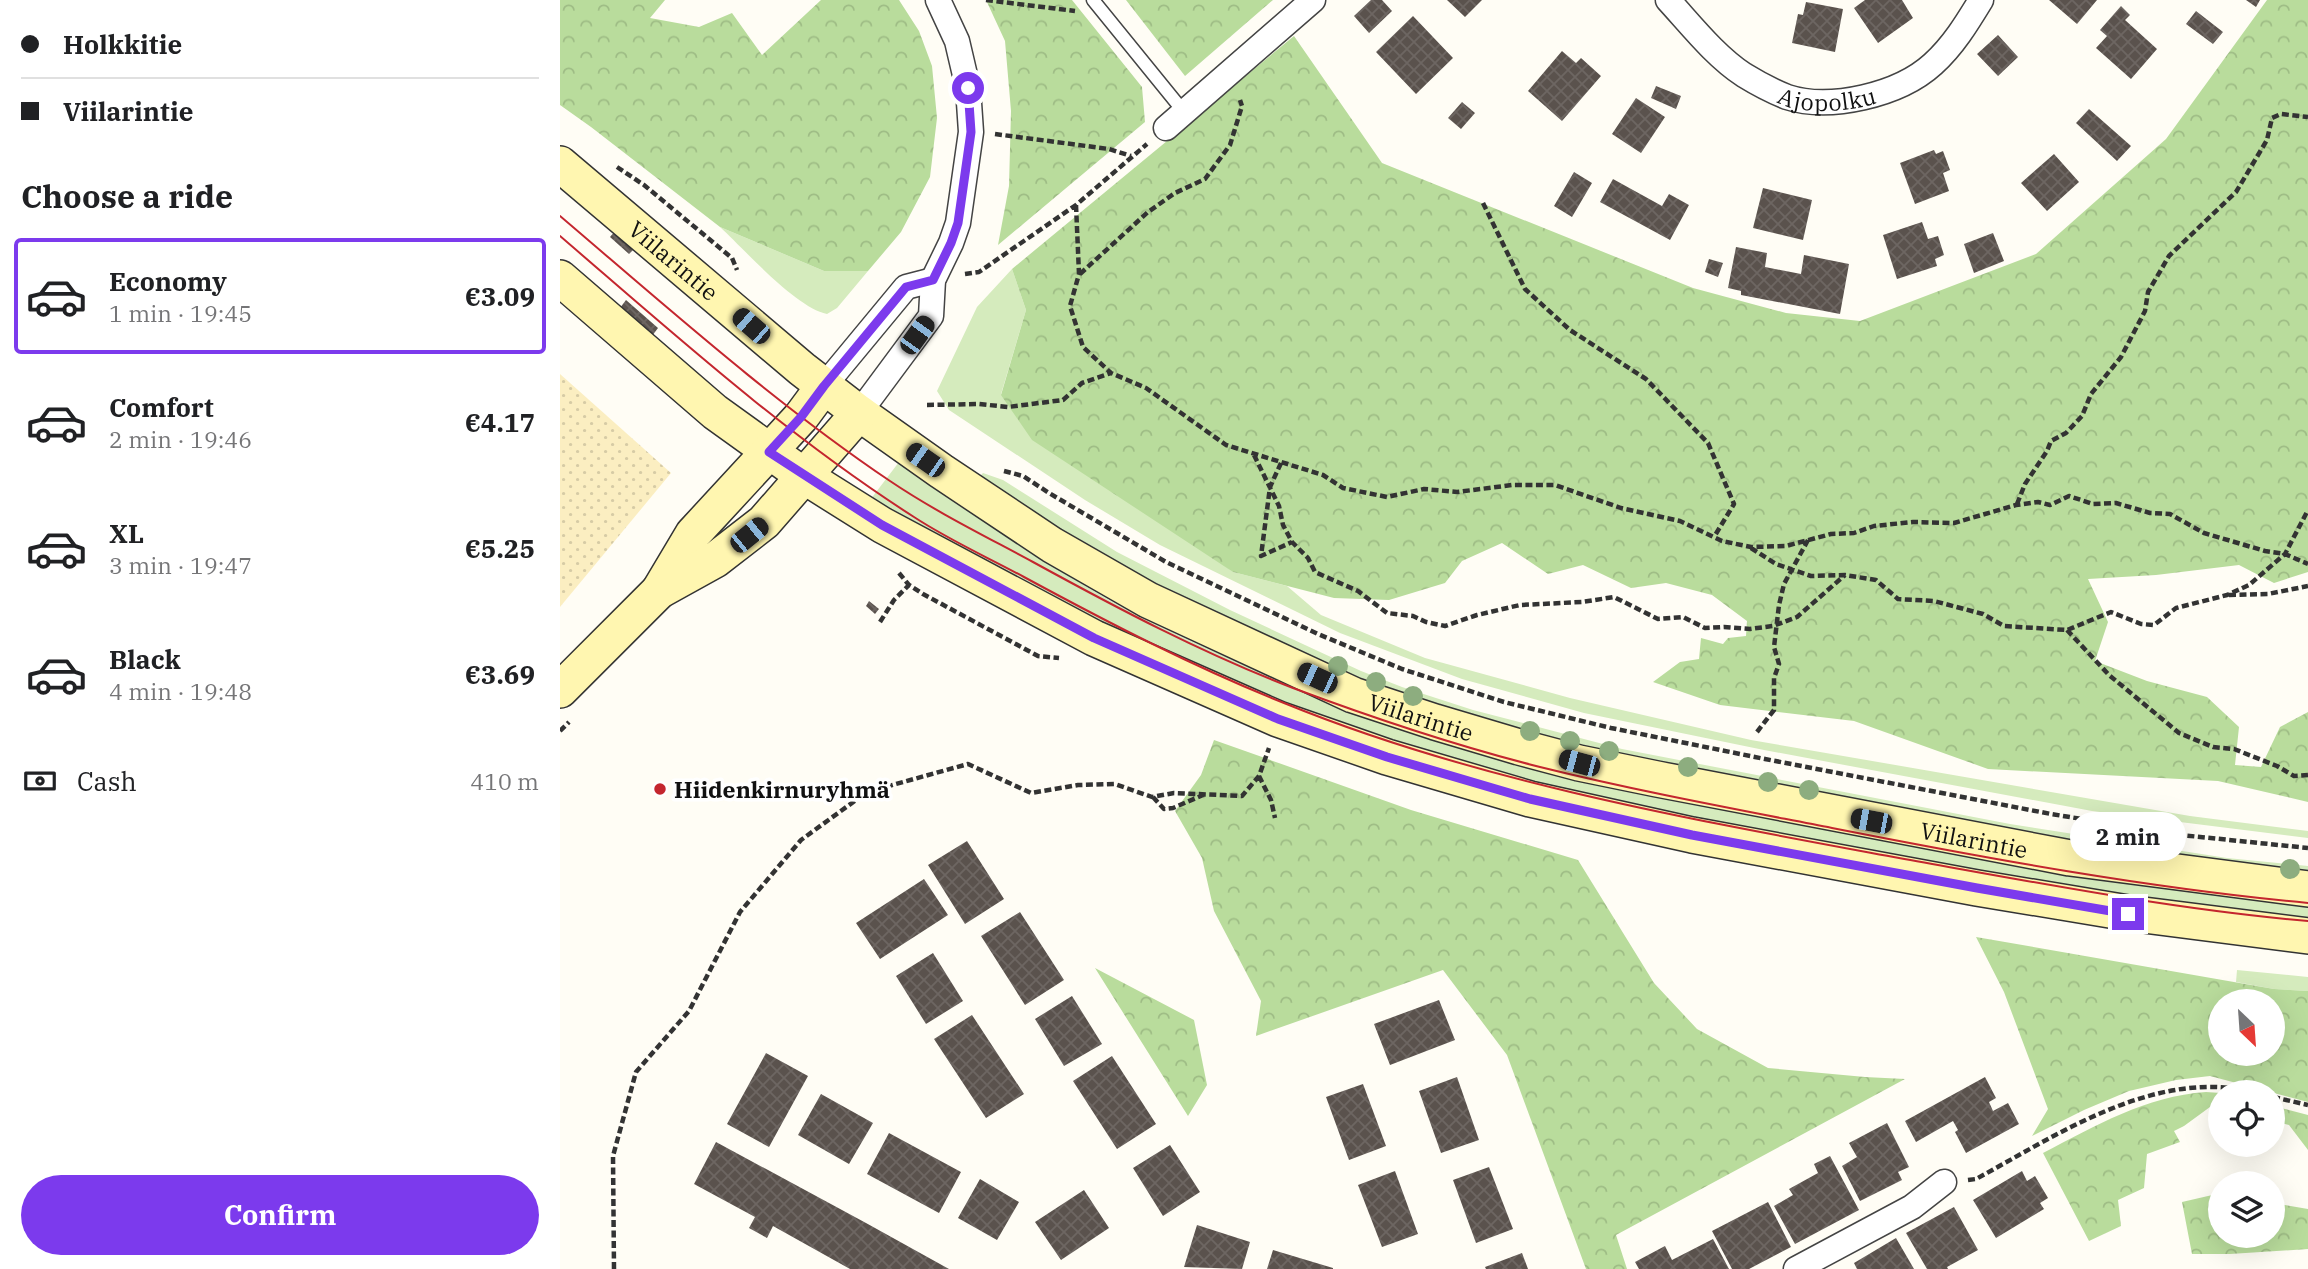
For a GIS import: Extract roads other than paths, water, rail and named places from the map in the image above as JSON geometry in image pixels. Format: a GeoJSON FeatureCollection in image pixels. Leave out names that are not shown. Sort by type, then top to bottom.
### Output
{"type":"FeatureCollection","features":[{"type":"Feature","properties":{"kind":"main road","name":"Viilarintie"},"geometry":{"type":"LineString","coordinates":[[560,164],[824,386],[941,471],[1052,545],[1148,600],[1353,695],[1579,763],[2070,858],[2308,889]]}},
{"type":"Feature","properties":{"kind":"main road","name":"Viilarintie"},"geometry":{"type":"LineString","coordinates":[[560,278],[689,390],[769,452],[882,525],[1094,638],[1278,719],[1387,757],[1530,799],[1692,835],[2128,914],[2308,936]]}},
{"type":"Feature","properties":{"kind":"main road"},"geometry":{"type":"LineString","coordinates":[[560,690],[659,591],[693,534],[801,417],[824,386]]}},
{"type":"Feature","properties":{"kind":"main road"},"geometry":{"type":"LineString","coordinates":[[659,591],[715,560],[764,522],[859,413]]}},
{"type":"Feature","properties":{"kind":"street"},"geometry":{"type":"LineString","coordinates":[[859,413],[931,316],[933,280],[958,223],[971,132],[968,88],[957,41],[938,0]]}},
{"type":"Feature","properties":{"kind":"street"},"geometry":{"type":"LineString","coordinates":[[1175,120],[1313,0]]}},
{"type":"Feature","properties":{"kind":"street","name":"Ajopolku"},"geometry":{"type":"LineString","coordinates":[[1668,0],[1741,73],[1788,97],[1814,101],[1843,101],[1872,95],[1908,80],[1931,66],[1949,47],[1981,0]]}},
{"type":"Feature","properties":{"kind":"street"},"geometry":{"type":"LineString","coordinates":[[824,386],[906,287],[933,280]]}},
{"type":"Feature","properties":{"kind":"street"},"geometry":{"type":"LineString","coordinates":[[1796,1269],[1912,1207],[1944,1182]]}},
{"type":"Feature","properties":{"kind":"lane"},"geometry":{"type":"LineString","coordinates":[[1093,0],[1175,120]]}},
{"type":"Feature","properties":{"kind":"tram line"},"geometry":{"type":"LineString","coordinates":[[560,216],[763,387],[847,451],[907,492],[1128,613],[1193,645],[1293,688],[1384,721],[1478,750],[1649,792],[2069,872],[2308,903]]}},
{"type":"Feature","properties":{"kind":"tram line"},"geometry":{"type":"LineString","coordinates":[[560,236],[776,418],[821,453],[914,517],[954,541],[1120,628],[1217,675],[1284,703],[1357,731],[1509,777],[1665,813],[2103,894],[2308,921]]}},
{"type":"Feature","properties":{"kind":"place","name":"Hiidenkirnuryhmä"},"geometry":{"type":"Point","coordinates":[660,789]}}]}
